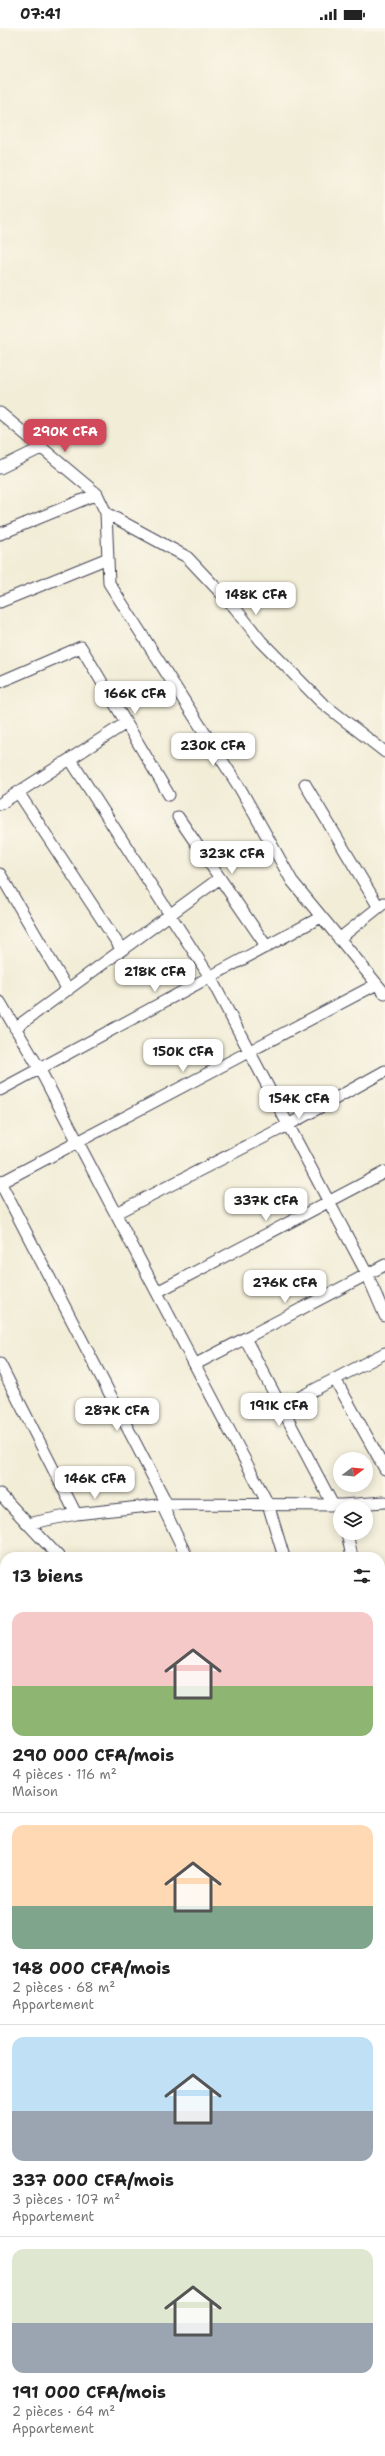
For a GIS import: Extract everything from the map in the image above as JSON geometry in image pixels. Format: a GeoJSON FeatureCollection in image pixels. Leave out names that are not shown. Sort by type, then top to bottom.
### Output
{"type":"FeatureCollection","features":[{"type":"Feature","properties":{"kind":"street"},"geometry":{"type":"LineString","coordinates":[[0,413],[97,494],[106,513],[109,582],[241,790],[292,881],[385,994]]}},
{"type":"Feature","properties":{"kind":"street"},"geometry":{"type":"LineString","coordinates":[[0,468],[41,448]]}},
{"type":"Feature","properties":{"kind":"street"},"geometry":{"type":"LineString","coordinates":[[0,534],[97,494]]}},
{"type":"Feature","properties":{"kind":"street"},"geometry":{"type":"LineString","coordinates":[[106,513],[187,557],[236,608],[261,641],[321,702],[385,752]]}},
{"type":"Feature","properties":{"kind":"street"},"geometry":{"type":"LineString","coordinates":[[0,602],[108,558]]}},
{"type":"Feature","properties":{"kind":"street"},"geometry":{"type":"LineString","coordinates":[[0,682],[81,648],[169,795]]}},
{"type":"Feature","properties":{"kind":"street"},"geometry":{"type":"LineString","coordinates":[[0,804],[126,723]]}},
{"type":"Feature","properties":{"kind":"street"},"geometry":{"type":"LineString","coordinates":[[70,759],[210,977],[367,1274],[385,1316]]}},
{"type":"Feature","properties":{"kind":"street"},"geometry":{"type":"LineString","coordinates":[[305,784],[382,904],[339,939]]}},
{"type":"Feature","properties":{"kind":"street"},"geometry":{"type":"LineString","coordinates":[[18,792],[122,950]]}},
{"type":"Feature","properties":{"kind":"street"},"geometry":{"type":"LineString","coordinates":[[178,817],[267,947]]}},
{"type":"Feature","properties":{"kind":"street"},"geometry":{"type":"LineString","coordinates":[[0,874],[68,990]]}},
{"type":"Feature","properties":{"kind":"street"},"geometry":{"type":"LineString","coordinates":[[15,1028],[220,878]]}},
{"type":"Feature","properties":{"kind":"street"},"geometry":{"type":"LineString","coordinates":[[0,1090],[321,917]]}},
{"type":"Feature","properties":{"kind":"street"},"geometry":{"type":"LineString","coordinates":[[185,1552],[164,1504],[0,1183],[377,984]]}},
{"type":"Feature","properties":{"kind":"street"},"geometry":{"type":"LineString","coordinates":[[0,1002],[39,1068],[196,1364],[268,1504],[282,1552]]}},
{"type":"Feature","properties":{"kind":"street"},"geometry":{"type":"LineString","coordinates":[[116,1213],[288,1125],[385,1071]]}},
{"type":"Feature","properties":{"kind":"street"},"geometry":{"type":"LineString","coordinates":[[158,1292],[385,1172]]}},
{"type":"Feature","properties":{"kind":"street"},"geometry":{"type":"LineString","coordinates":[[196,1364],[385,1265]]}},
{"type":"Feature","properties":{"kind":"street"},"geometry":{"type":"LineString","coordinates":[[245,1338],[281,1407],[336,1500]]}},
{"type":"Feature","properties":{"kind":"street"},"geometry":{"type":"LineString","coordinates":[[281,1407],[385,1353]]}},
{"type":"Feature","properties":{"kind":"street"},"geometry":{"type":"LineString","coordinates":[[0,1364],[76,1514]]}},
{"type":"Feature","properties":{"kind":"street"},"geometry":{"type":"LineString","coordinates":[[335,1379],[385,1469]]}},
{"type":"Feature","properties":{"kind":"street"},"geometry":{"type":"LineString","coordinates":[[0,1494],[54,1552]]}},
{"type":"Feature","properties":{"kind":"street"},"geometry":{"type":"LineString","coordinates":[[373,1503],[385,1502]]}},
{"type":"Feature","properties":{"kind":"street"},"geometry":{"type":"LineString","coordinates":[[28,1524],[76,1514],[164,1504],[333,1505]]}},
{"type":"Feature","properties":{"kind":"street"},"geometry":{"type":"LineString","coordinates":[[348,1540],[351,1552]]}}]}
